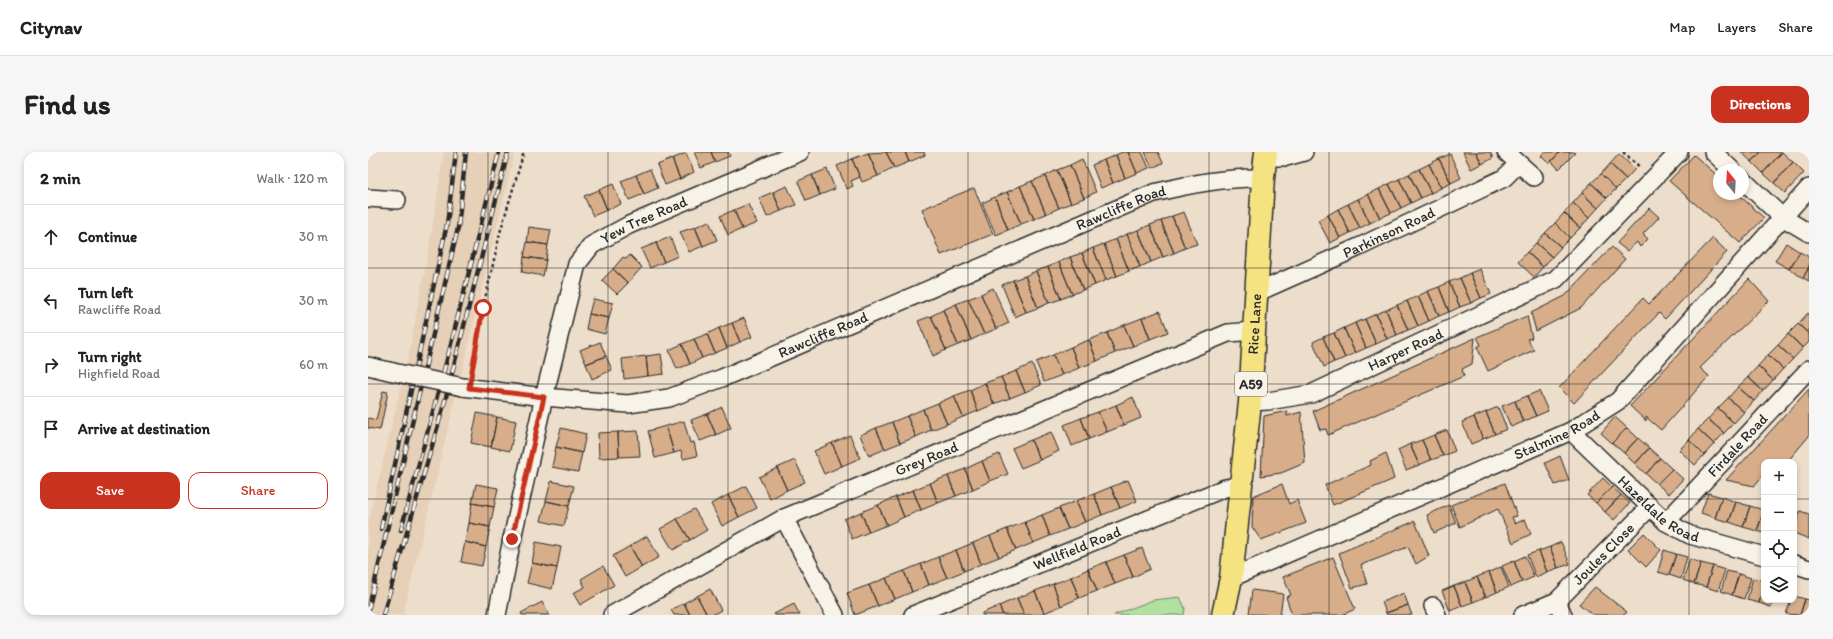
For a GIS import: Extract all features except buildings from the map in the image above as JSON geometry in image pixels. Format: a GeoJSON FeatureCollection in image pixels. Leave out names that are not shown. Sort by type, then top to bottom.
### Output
{"type":"FeatureCollection","features":[{"type":"Feature","properties":{"kind":"highway","name":"Rice Lane"},"geometry":{"type":"LineString","coordinates":[[1223,615],[1231,578],[1250,402],[1263,178],[1266,154]]}},
{"type":"Feature","properties":{"kind":"street","name":"Yew Tree Road"},"geometry":{"type":"LineString","coordinates":[[497,615],[512,539],[544,397],[577,264],[592,245],[629,226],[800,152]]}},
{"type":"Feature","properties":{"kind":"street"},"geometry":{"type":"LineString","coordinates":[[1266,154],[1286,157],[1304,152]]}},
{"type":"Feature","properties":{"kind":"street"},"geometry":{"type":"LineString","coordinates":[[1506,152],[1534,177]]}},
{"type":"Feature","properties":{"kind":"street"},"geometry":{"type":"LineString","coordinates":[[1653,180],[1679,152]]}},
{"type":"Feature","properties":{"kind":"street"},"geometry":{"type":"LineString","coordinates":[[1713,152],[1726,164]]}},
{"type":"Feature","properties":{"kind":"street","name":"Parkinson Road"},"geometry":{"type":"LineString","coordinates":[[1256,293],[1359,247],[1504,178],[1518,164]]}},
{"type":"Feature","properties":{"kind":"street","name":"Rawcliffe Road"},"geometry":{"type":"LineString","coordinates":[[368,366],[466,387],[544,397],[628,404],[669,398],[730,375],[1154,193],[1184,185],[1249,178],[1263,178]]}},
{"type":"Feature","properties":{"kind":"street","name":"Harper Road"},"geometry":{"type":"LineString","coordinates":[[1250,402],[1268,401],[1311,394],[1556,279],[1653,180]]}},
{"type":"Feature","properties":{"kind":"street"},"geometry":{"type":"LineString","coordinates":[[1749,186],[1782,217],[1809,233]]}},
{"type":"Feature","properties":{"kind":"street","name":"Stalmine Road"},"geometry":{"type":"LineString","coordinates":[[1231,578],[1571,431],[1618,401],[1809,188]]}},
{"type":"Feature","properties":{"kind":"street"},"geometry":{"type":"LineString","coordinates":[[368,198],[397,200]]}},
{"type":"Feature","properties":{"kind":"street","name":"Grey Road"},"geometry":{"type":"LineString","coordinates":[[612,615],[784,518],[1228,333],[1254,331]]}},
{"type":"Feature","properties":{"kind":"street","name":"Firdale Road"},"geometry":{"type":"LineString","coordinates":[[1666,522],[1809,369]]}},
{"type":"Feature","properties":{"kind":"street","name":"Hazeldale Road"},"geometry":{"type":"LineString","coordinates":[[1571,431],[1666,522],[1690,535],[1761,555]]}},
{"type":"Feature","properties":{"kind":"street","name":"Wellfield Road"},"geometry":{"type":"LineString","coordinates":[[913,615],[1225,488],[1241,485]]}},
{"type":"Feature","properties":{"kind":"street","name":"Joules Close"},"geometry":{"type":"LineString","coordinates":[[1523,615],[1560,608],[1650,506]]}},
{"type":"Feature","properties":{"kind":"street"},"geometry":{"type":"LineString","coordinates":[[784,518],[835,615]]}},
{"type":"Feature","properties":{"kind":"street"},"geometry":{"type":"LineString","coordinates":[[1797,565],[1809,569]]}},
{"type":"Feature","properties":{"kind":"path"},"geometry":{"type":"LineString","coordinates":[[466,387],[501,229],[524,152]]}},
{"type":"Feature","properties":{"kind":"path"},"geometry":{"type":"LineString","coordinates":[[1623,152],[1653,180]]}},
{"type":"Feature","properties":{"kind":"shaded area"},"geometry":{"type":"Polygon","coordinates":[[[444,152],[515,152],[403,615],[368,615],[368,524],[409,353],[429,247],[444,152]]]}},
{"type":"Feature","properties":{"kind":"green space"},"geometry":{"type":"Polygon","coordinates":[[[1180,597],[1185,608],[1184,615],[1114,615],[1153,600],[1180,597]]]}},
{"type":"Feature","properties":{"kind":"railway"},"geometry":{"type":"LineString","coordinates":[[381,529],[447,224],[456,152]]}},
{"type":"Feature","properties":{"kind":"railway"},"geometry":{"type":"LineString","coordinates":[[368,611],[458,228],[466,152]]}},
{"type":"Feature","properties":{"kind":"railway"},"geometry":{"type":"LineString","coordinates":[[401,530],[450,348],[499,152]]}},
{"type":"Feature","properties":{"kind":"railway"},"geometry":{"type":"LineString","coordinates":[[383,615],[445,401],[508,152]]}},
{"type":"Feature","properties":{"kind":"route"},"geometry":{"type":"LineString","coordinates":[[483,308],[469,388],[544,397],[512,539]]}}]}
